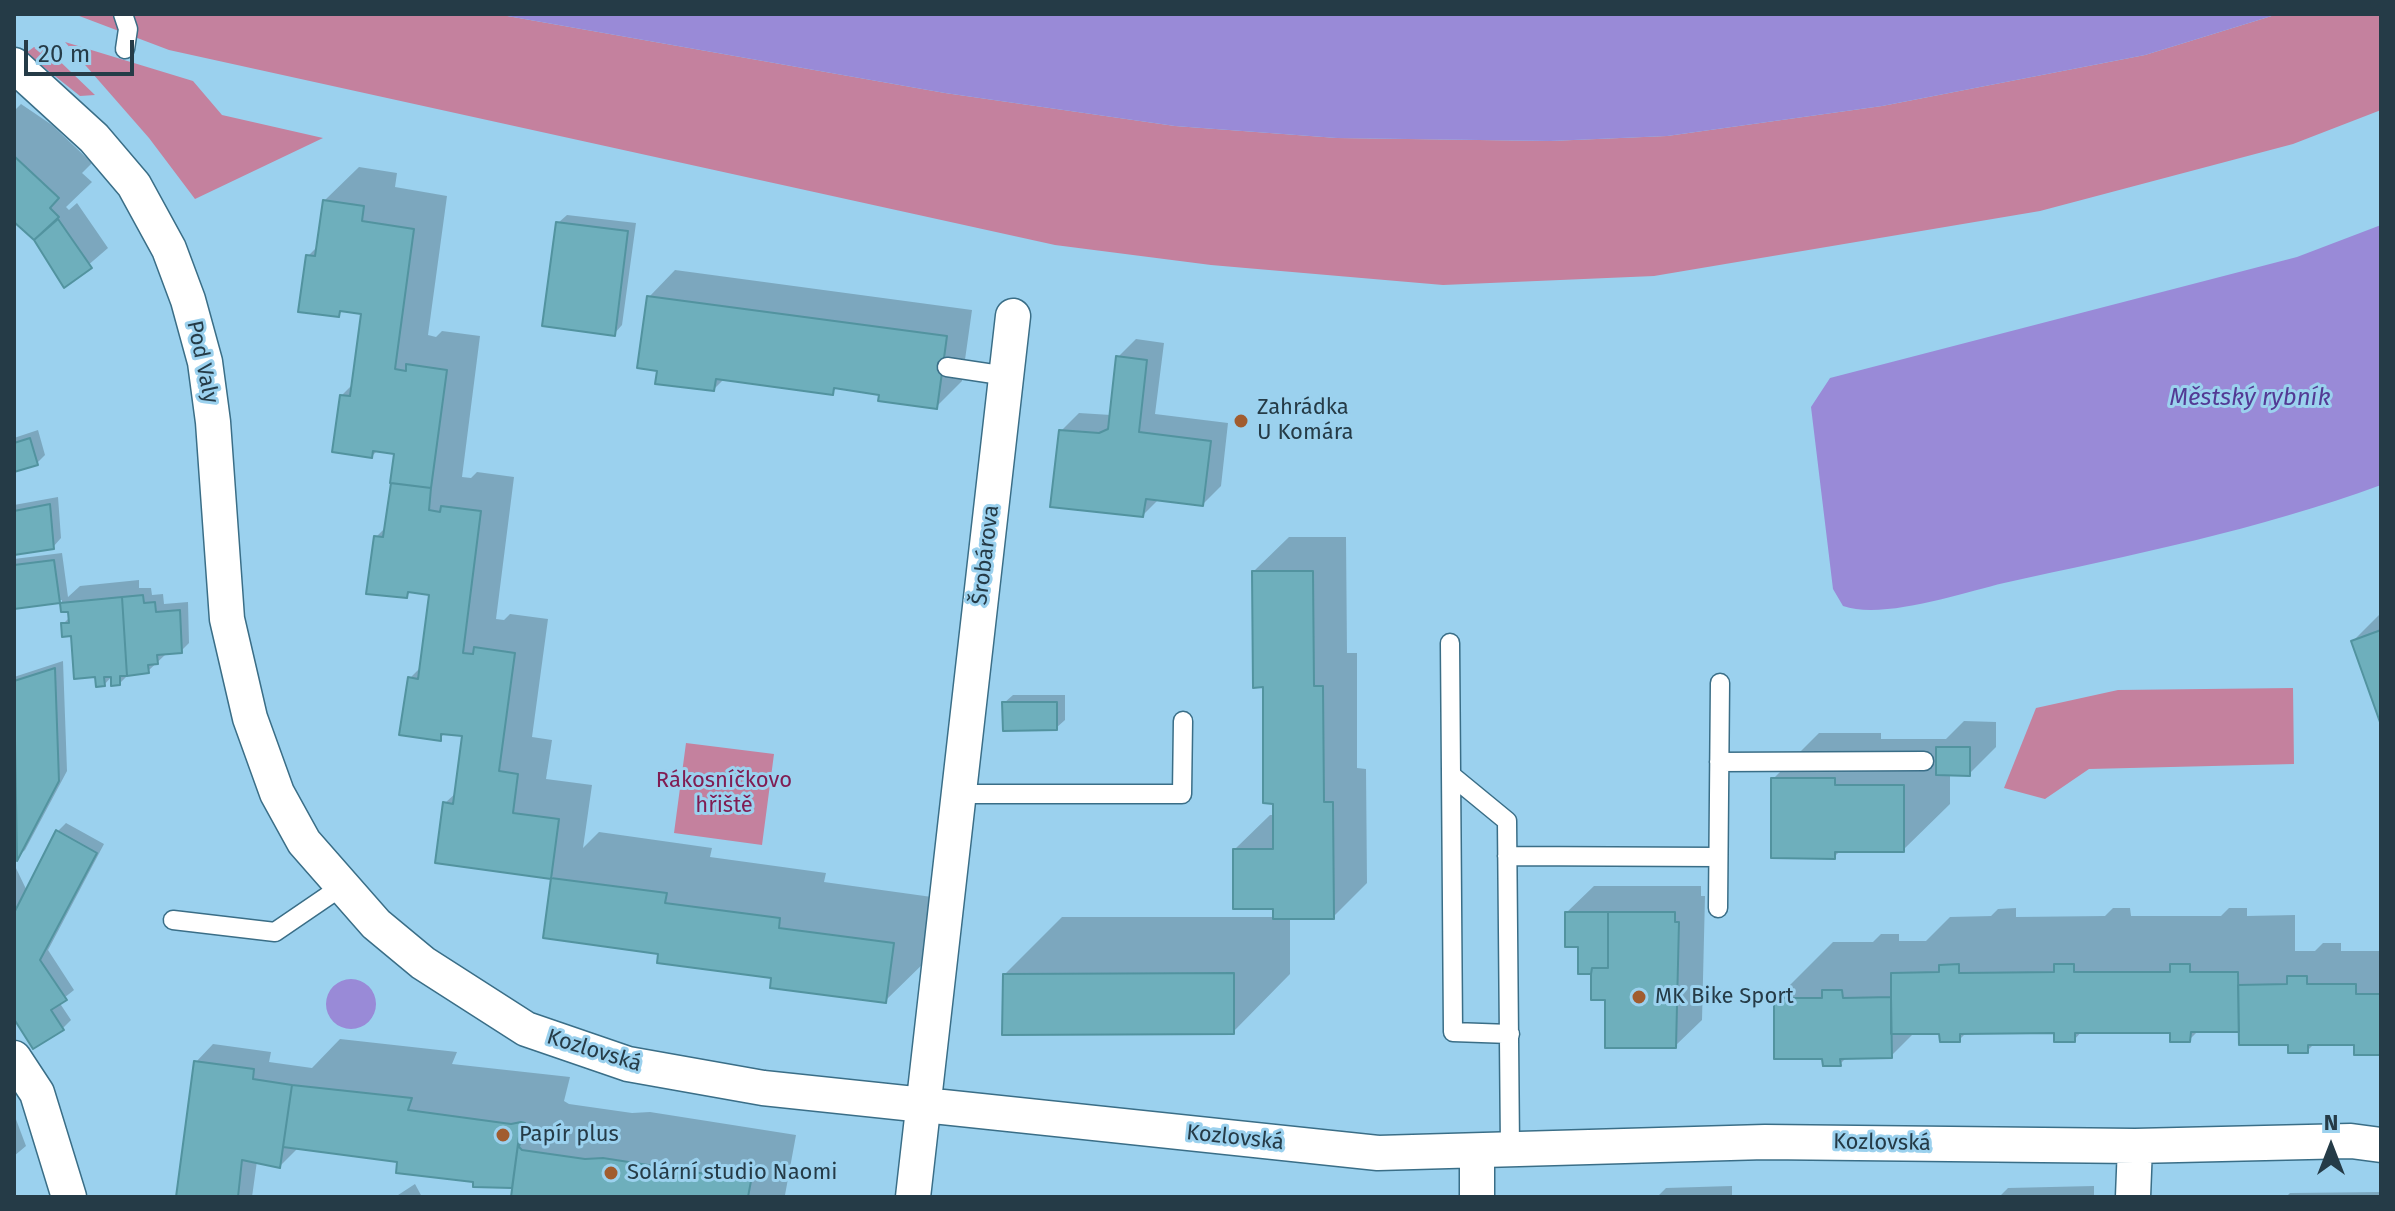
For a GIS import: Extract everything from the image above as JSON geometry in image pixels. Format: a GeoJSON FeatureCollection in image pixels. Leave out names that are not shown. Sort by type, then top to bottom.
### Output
{"type":"FeatureCollection","features":[{"type":"Feature","properties":{"kind":"street","name":"Pod Valy"},"geometry":{"type":"LineString","coordinates":[[14,65],[94,138],[134,185],[169,249],[188,300],[205,362],[213,422],[227,619],[250,718]]}},
{"type":"Feature","properties":{"kind":"street","name":"Šrobárova"},"geometry":{"type":"LineString","coordinates":[[913,1197],[1013,316]]}},
{"type":"Feature","properties":{"kind":"street","name":"Kozlovská"},"geometry":{"type":"LineString","coordinates":[[250,718],[277,793],[304,842],[376,924],[447,979],[526,1029],[573,1048],[689,1077],[1378,1153],[1765,1142],[2135,1146],[2351,1141],[2381,1145]]}},
{"type":"Feature","properties":{"kind":"street"},"geometry":{"type":"LineString","coordinates":[[14,1058],[37,1093],[69,1197]]}},
{"type":"Feature","properties":{"kind":"street"},"geometry":{"type":"LineString","coordinates":[[2133,1197],[2135,1146]]}},
{"type":"Feature","properties":{"kind":"street"},"geometry":{"type":"LineString","coordinates":[[1477,1197],[1493,1150]]}},
{"type":"Feature","properties":{"kind":"lane"},"geometry":{"type":"LineString","coordinates":[[123,14],[128,29],[125,49]]}},
{"type":"Feature","properties":{"kind":"lane"},"geometry":{"type":"LineString","coordinates":[[947,367],[1007,376]]}},
{"type":"Feature","properties":{"kind":"lane"},"geometry":{"type":"LineString","coordinates":[[1450,643],[1453,1032],[1510,1034]]}},
{"type":"Feature","properties":{"kind":"lane"},"geometry":{"type":"LineString","coordinates":[[1718,908],[1720,683]]}},
{"type":"Feature","properties":{"kind":"lane"},"geometry":{"type":"LineString","coordinates":[[959,794],[1182,794],[1183,721]]}},
{"type":"Feature","properties":{"kind":"lane"},"geometry":{"type":"LineString","coordinates":[[1719,762],[1924,761]]}},
{"type":"Feature","properties":{"kind":"lane"},"geometry":{"type":"LineString","coordinates":[[1451,775],[1507,821],[1510,1034],[1493,1150]]}},
{"type":"Feature","properties":{"kind":"lane"},"geometry":{"type":"LineString","coordinates":[[1507,856],[1717,857]]}},
{"type":"Feature","properties":{"kind":"lane"},"geometry":{"type":"LineString","coordinates":[[173,920],[275,932],[341,887]]}},
{"type":"Feature","properties":{"kind":"green space"},"geometry":{"type":"Polygon","coordinates":[[[74,14],[496,14],[945,93],[1175,126],[1337,138],[1550,141],[1667,136],[1882,106],[2145,55],[2278,14],[2381,14],[2381,110],[2293,144],[2040,211],[1654,276],[1443,285],[1211,265],[1055,245],[169,50],[74,14]]]}},
{"type":"Feature","properties":{"kind":"green space"},"geometry":{"type":"Polygon","coordinates":[[[65,42],[193,81],[222,115],[323,138],[195,199],[149,138],[65,42]]]}},
{"type":"Feature","properties":{"kind":"green space"},"geometry":{"type":"Polygon","coordinates":[[[34,47],[47,49],[95,95],[80,96],[26,53],[34,47]]]}},
{"type":"Feature","properties":{"kind":"green space"},"geometry":{"type":"Polygon","coordinates":[[[2293,688],[2294,764],[2089,769],[2045,799],[2004,788],[2036,708],[2118,690],[2293,688]]]}},
{"type":"Feature","properties":{"kind":"green space","name":"Rákosníčkovo hřiště"},"geometry":{"type":"Polygon","coordinates":[[[686,743],[774,754],[762,845],[674,833],[686,743]]]}},
{"type":"Feature","properties":{"kind":"water"},"geometry":{"type":"Polygon","coordinates":[[[496,14],[2278,14],[2145,55],[1882,106],[1667,136],[1550,141],[1337,138],[1175,126],[945,93],[496,14]]]}},
{"type":"Feature","properties":{"kind":"water","name":"Městský rybník"},"geometry":{"type":"Polygon","coordinates":[[[2381,225],[2381,485],[2242,528],[1923,604],[1879,610],[1843,606],[1833,589],[1811,407],[1830,378],[2297,257],[2381,225]]]}},
{"type":"Feature","properties":{"kind":"water"},"geometry":{"type":"Polygon","coordinates":[[[351,979],[369,986],[376,1004],[369,1022],[351,1029],[333,1022],[326,1004],[333,986],[351,979]]]}},
{"type":"Feature","properties":{"kind":"building"},"geometry":{"type":"Polygon","coordinates":[[[14,156],[59,198],[50,208],[59,217],[34,240],[14,222],[14,156]]]}},
{"type":"Feature","properties":{"kind":"building"},"geometry":{"type":"Polygon","coordinates":[[[323,200],[364,206],[362,221],[414,229],[395,369],[406,371],[406,364],[447,370],[431,488],[390,483],[394,454],[373,451],[372,458],[332,452],[340,395],[350,396],[361,314],[340,311],[339,317],[298,312],[306,255],[315,256],[323,200]]]}},
{"type":"Feature","properties":{"kind":"building"},"geometry":{"type":"Polygon","coordinates":[[[58,219],[92,268],[64,288],[34,240],[58,219]]]}},
{"type":"Feature","properties":{"kind":"building"},"geometry":{"type":"Polygon","coordinates":[[[556,222],[628,231],[615,336],[542,326],[556,222]]]}},
{"type":"Feature","properties":{"kind":"building"},"geometry":{"type":"Polygon","coordinates":[[[647,296],[947,336],[937,409],[878,401],[879,395],[834,388],[833,395],[716,379],[714,391],[655,384],[657,371],[637,368],[647,296]]]}},
{"type":"Feature","properties":{"kind":"building"},"geometry":{"type":"Polygon","coordinates":[[[1116,356],[1147,360],[1139,432],[1211,441],[1203,506],[1146,499],[1143,517],[1050,507],[1059,430],[1099,433],[1108,429],[1116,356]]]}},
{"type":"Feature","properties":{"kind":"building"},"geometry":{"type":"Polygon","coordinates":[[[30,438],[38,465],[14,472],[14,443],[30,438]]]}},
{"type":"Feature","properties":{"kind":"building"},"geometry":{"type":"Polygon","coordinates":[[[391,483],[431,488],[429,510],[440,512],[441,506],[481,511],[463,653],[473,654],[474,647],[515,653],[499,771],[518,774],[513,813],[559,819],[551,879],[435,863],[443,802],[453,804],[462,736],[441,734],[441,741],[399,735],[408,677],[418,679],[429,595],[408,592],[407,598],[366,594],[374,536],[383,537],[391,483]]]}},
{"type":"Feature","properties":{"kind":"building"},"geometry":{"type":"Polygon","coordinates":[[[50,504],[54,549],[14,555],[14,511],[50,504]]]}},
{"type":"Feature","properties":{"kind":"building"},"geometry":{"type":"Polygon","coordinates":[[[54,560],[60,603],[14,609],[14,565],[54,560]]]}},
{"type":"Feature","properties":{"kind":"building"},"geometry":{"type":"Polygon","coordinates":[[[1252,571],[1313,571],[1314,686],[1323,686],[1324,802],[1333,802],[1334,919],[1273,919],[1273,909],[1233,909],[1233,849],[1273,849],[1273,804],[1263,803],[1263,687],[1253,688],[1252,571]]]}},
{"type":"Feature","properties":{"kind":"building"},"geometry":{"type":"Polygon","coordinates":[[[143,595],[144,603],[155,602],[156,612],[180,610],[182,653],[157,655],[158,664],[148,665],[149,673],[127,676],[122,597],[143,595]]]}},
{"type":"Feature","properties":{"kind":"building"},"geometry":{"type":"Polygon","coordinates":[[[122,597],[127,676],[120,676],[120,685],[111,686],[111,677],[104,677],[105,686],[96,687],[95,677],[74,679],[71,636],[62,637],[61,623],[69,623],[68,612],[61,612],[60,603],[122,597]]]}},
{"type":"Feature","properties":{"kind":"building"},"geometry":{"type":"Polygon","coordinates":[[[2381,630],[2381,725],[2351,641],[2381,630]]]}},
{"type":"Feature","properties":{"kind":"building"},"geometry":{"type":"Polygon","coordinates":[[[55,668],[59,781],[17,861],[14,681],[55,668]]]}},
{"type":"Feature","properties":{"kind":"building"},"geometry":{"type":"Polygon","coordinates":[[[1002,702],[1057,702],[1057,730],[1003,731],[1002,702]]]}},
{"type":"Feature","properties":{"kind":"building"},"geometry":{"type":"Polygon","coordinates":[[[1936,747],[1970,747],[1970,776],[1936,775],[1936,747]]]}},
{"type":"Feature","properties":{"kind":"building"},"geometry":{"type":"Polygon","coordinates":[[[1771,778],[1835,778],[1835,785],[1904,785],[1904,852],[1835,852],[1835,859],[1771,858],[1771,778]]]}},
{"type":"Feature","properties":{"kind":"building"},"geometry":{"type":"Polygon","coordinates":[[[56,830],[97,853],[40,960],[67,1000],[51,1010],[64,1030],[33,1049],[14,1019],[14,913],[56,830]]]}},
{"type":"Feature","properties":{"kind":"building"},"geometry":{"type":"Polygon","coordinates":[[[551,878],[667,893],[665,903],[780,918],[779,928],[894,943],[886,1003],[770,988],[771,978],[657,963],[658,954],[543,938],[551,878]]]}},
{"type":"Feature","properties":{"kind":"building"},"geometry":{"type":"Polygon","coordinates":[[[1565,912],[1608,912],[1608,968],[1592,968],[1591,974],[1578,974],[1578,947],[1565,947],[1565,912]]]}},
{"type":"Feature","properties":{"kind":"building"},"geometry":{"type":"Polygon","coordinates":[[[1608,912],[1675,912],[1675,922],[1679,922],[1676,1048],[1605,1048],[1605,1000],[1591,1000],[1591,974],[1592,968],[1608,968],[1608,912]]]}},
{"type":"Feature","properties":{"kind":"building"},"geometry":{"type":"Polygon","coordinates":[[[1959,964],[1959,973],[2054,972],[2054,964],[2074,964],[2074,972],[2170,972],[2170,964],[2190,964],[2190,972],[2238,972],[2239,1032],[2191,1032],[2190,1042],[2170,1042],[2170,1033],[2075,1033],[2075,1042],[2054,1042],[2054,1033],[1960,1034],[1960,1042],[1940,1042],[1939,1034],[1891,1034],[1891,973],[1939,972],[1939,965],[1959,964]]]}},
{"type":"Feature","properties":{"kind":"building"},"geometry":{"type":"Polygon","coordinates":[[[1234,973],[1234,1034],[1002,1035],[1003,974],[1234,973]]]}},
{"type":"Feature","properties":{"kind":"building"},"geometry":{"type":"Polygon","coordinates":[[[2287,976],[2307,976],[2307,984],[2356,984],[2356,994],[2381,994],[2381,1055],[2354,1055],[2354,1045],[2308,1045],[2308,1053],[2288,1053],[2288,1045],[2239,1045],[2238,985],[2287,984],[2287,976]]]}},
{"type":"Feature","properties":{"kind":"building"},"geometry":{"type":"Polygon","coordinates":[[[1822,990],[1842,990],[1843,998],[1891,997],[1892,1058],[1840,1059],[1841,1066],[1823,1066],[1822,1059],[1774,1059],[1774,998],[1822,998],[1822,990]]]}},
{"type":"Feature","properties":{"kind":"building"},"geometry":{"type":"Polygon","coordinates":[[[194,1061],[254,1069],[253,1079],[292,1085],[280,1168],[242,1160],[238,1197],[176,1197],[194,1061]]]}},
{"type":"Feature","properties":{"kind":"building"},"geometry":{"type":"Polygon","coordinates":[[[292,1085],[412,1098],[408,1110],[511,1124],[521,1122],[512,1188],[473,1187],[473,1182],[396,1173],[397,1162],[283,1147],[292,1085]]]}},
{"type":"Feature","properties":{"kind":"building"},"geometry":{"type":"Polygon","coordinates":[[[521,1122],[525,1123],[519,1147],[522,1150],[585,1159],[603,1158],[751,1181],[748,1197],[511,1197],[521,1122]]]}},
{"type":"Feature","properties":{"kind":"place","name":"Zahrádka U Komára"},"geometry":{"type":"Point","coordinates":[1241,421]}},
{"type":"Feature","properties":{"kind":"place","name":"MK Bike Sport"},"geometry":{"type":"Point","coordinates":[1639,997]}},
{"type":"Feature","properties":{"kind":"place","name":"Papír plus"},"geometry":{"type":"Point","coordinates":[503,1135]}},
{"type":"Feature","properties":{"kind":"place","name":"Solární studio Naomi"},"geometry":{"type":"Point","coordinates":[611,1173]}}]}
